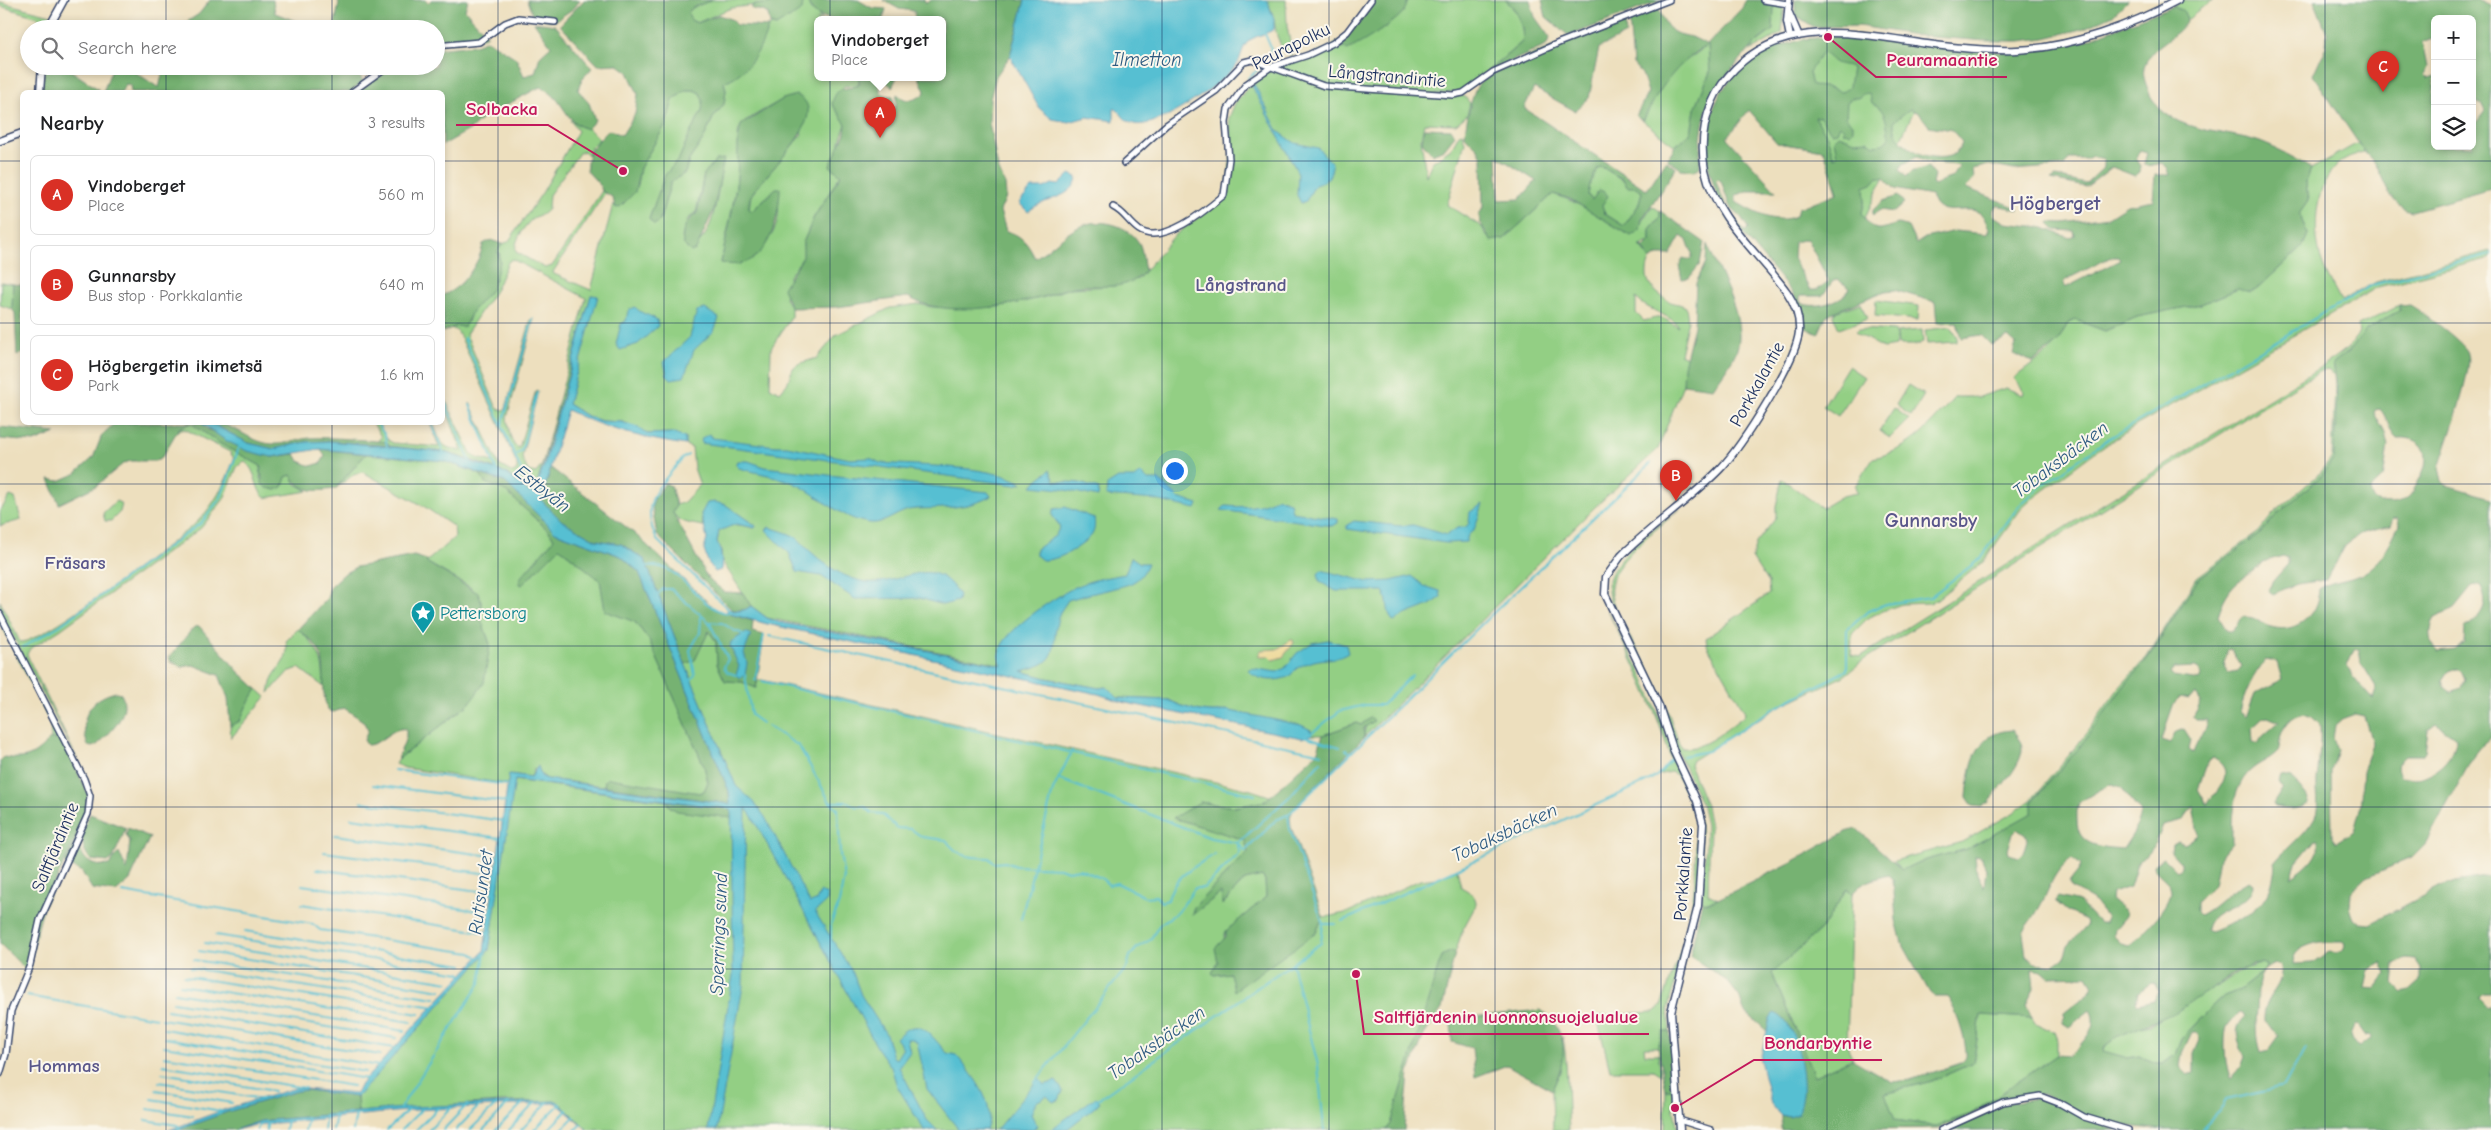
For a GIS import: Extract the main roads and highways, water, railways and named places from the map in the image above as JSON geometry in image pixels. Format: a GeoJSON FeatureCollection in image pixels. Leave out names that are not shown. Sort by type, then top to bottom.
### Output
{"type":"FeatureCollection","features":[{"type":"Feature","properties":{"kind":"water","name":"Ilmetton"},"geometry":{"type":"Polygon","coordinates":[[[1025,0],[1267,0],[1274,19],[1274,29],[1253,38],[1247,43],[1237,64],[1219,82],[1190,103],[1159,120],[1145,124],[1134,124],[1127,121],[1114,108],[1114,121],[1087,117],[1069,122],[1052,119],[1039,108],[1010,56],[1025,0]]]}},
{"type":"Feature","properties":{"kind":"water"},"geometry":{"type":"Polygon","coordinates":[[[1254,84],[1278,131],[1295,143],[1318,148],[1332,163],[1328,177],[1323,182],[1315,185],[1306,201],[1301,203],[1297,195],[1298,173],[1252,86],[1254,84]]]}},
{"type":"Feature","properties":{"kind":"water"},"geometry":{"type":"Polygon","coordinates":[[[1070,174],[1077,177],[1071,190],[1065,194],[1042,203],[1028,212],[1019,203],[1032,188],[1044,188],[1052,184],[1059,185],[1070,174]]]}},
{"type":"Feature","properties":{"kind":"water","name":"Estbyån"},"geometry":{"type":"Polygon","coordinates":[[[591,295],[598,296],[568,404],[585,415],[601,421],[622,422],[637,427],[647,434],[672,433],[685,438],[685,445],[625,432],[595,423],[567,410],[541,500],[562,521],[596,540],[621,544],[645,560],[685,664],[736,786],[754,802],[765,817],[810,903],[816,901],[820,892],[827,895],[827,901],[815,912],[853,973],[861,995],[886,1034],[893,1057],[896,1059],[903,1048],[896,1038],[911,1027],[924,1029],[947,1053],[956,1055],[976,1080],[982,1090],[989,1110],[986,1130],[959,1130],[927,1089],[917,1042],[907,1039],[910,1052],[899,1067],[927,1120],[937,1130],[924,1130],[897,1086],[891,1067],[878,1049],[746,808],[743,986],[717,1130],[708,1130],[733,975],[731,809],[515,780],[489,950],[357,1097],[307,1090],[297,1091],[227,1112],[178,1130],[169,1130],[226,1109],[296,1088],[356,1094],[361,1084],[484,951],[509,774],[531,777],[538,766],[541,776],[547,779],[730,804],[729,791],[639,572],[621,556],[555,532],[505,482],[444,461],[320,449],[272,457],[247,451],[225,440],[204,425],[215,425],[248,443],[274,449],[306,442],[329,441],[444,452],[507,474],[530,493],[535,490],[544,465],[591,295]]]}},
{"type":"Feature","properties":{"kind":"water"},"geometry":{"type":"Polygon","coordinates":[[[635,307],[640,312],[657,320],[658,326],[638,344],[620,350],[616,344],[621,324],[626,321],[628,311],[635,307]]]}},
{"type":"Feature","properties":{"kind":"water"},"geometry":{"type":"Polygon","coordinates":[[[705,309],[719,318],[714,331],[694,350],[684,377],[671,379],[667,375],[664,362],[690,337],[697,311],[705,309]]]}},
{"type":"Feature","properties":{"kind":"water"},"geometry":{"type":"Polygon","coordinates":[[[709,434],[712,438],[787,446],[850,459],[870,458],[880,463],[973,470],[1008,477],[1022,483],[1015,485],[701,443],[702,438],[709,434]]]}},
{"type":"Feature","properties":{"kind":"water"},"geometry":{"type":"Polygon","coordinates":[[[738,461],[748,461],[765,467],[828,475],[988,492],[991,496],[964,506],[904,511],[882,522],[870,523],[851,518],[793,483],[778,477],[739,468],[735,464],[738,461]]]}},
{"type":"Feature","properties":{"kind":"water"},"geometry":{"type":"Polygon","coordinates":[[[1050,470],[1055,481],[1080,483],[1099,489],[1098,497],[1061,489],[1032,486],[1050,470]]]}},
{"type":"Feature","properties":{"kind":"water"},"geometry":{"type":"Polygon","coordinates":[[[1141,473],[1148,480],[1159,480],[1178,498],[1198,504],[1196,509],[1155,500],[1106,496],[1107,485],[1118,478],[1135,478],[1141,473]]]}},
{"type":"Feature","properties":{"kind":"water"},"geometry":{"type":"Polygon","coordinates":[[[1277,498],[1290,502],[1292,512],[1338,519],[1338,523],[1332,526],[1221,510],[1225,506],[1245,507],[1265,504],[1277,498]]]}},
{"type":"Feature","properties":{"kind":"water"},"geometry":{"type":"Polygon","coordinates":[[[715,502],[726,505],[756,526],[755,528],[736,524],[719,531],[717,542],[721,556],[721,570],[715,572],[708,562],[704,550],[707,539],[701,514],[707,503],[715,502]]]}},
{"type":"Feature","properties":{"kind":"water"},"geometry":{"type":"Polygon","coordinates":[[[1483,504],[1474,530],[1468,535],[1466,542],[1446,543],[1347,529],[1347,525],[1354,521],[1401,526],[1413,525],[1447,535],[1457,528],[1466,527],[1469,523],[1470,512],[1483,504]]]}},
{"type":"Feature","properties":{"kind":"water"},"geometry":{"type":"Polygon","coordinates":[[[1065,507],[1094,518],[1093,532],[1086,541],[1068,553],[1048,560],[1042,560],[1036,555],[1036,549],[1055,536],[1060,527],[1052,515],[1054,509],[1065,507]]]}},
{"type":"Feature","properties":{"kind":"water"},"geometry":{"type":"Polygon","coordinates":[[[769,527],[796,537],[823,562],[851,578],[867,582],[880,582],[917,574],[928,573],[938,575],[949,582],[959,595],[958,601],[942,605],[920,598],[855,599],[821,576],[797,572],[789,553],[766,530],[769,527]]]}},
{"type":"Feature","properties":{"kind":"water"},"geometry":{"type":"Polygon","coordinates":[[[1131,557],[1140,563],[1148,563],[1141,576],[1126,585],[1068,600],[1058,617],[1054,646],[1049,658],[1044,663],[1022,671],[1046,678],[1099,688],[1107,687],[1118,698],[1169,700],[1182,706],[1205,712],[1225,710],[1301,725],[1311,730],[1311,735],[1302,738],[1126,703],[1098,694],[767,624],[726,613],[728,609],[740,611],[751,606],[767,618],[778,622],[1002,665],[999,655],[1002,645],[1009,635],[1032,614],[1080,585],[1102,578],[1125,574],[1131,557]]]}},
{"type":"Feature","properties":{"kind":"water"},"geometry":{"type":"Polygon","coordinates":[[[1321,570],[1368,582],[1391,581],[1412,576],[1424,586],[1440,591],[1441,597],[1430,605],[1405,615],[1394,622],[1389,615],[1383,591],[1336,591],[1320,582],[1318,574],[1321,570]]]}},
{"type":"Feature","properties":{"kind":"water"},"geometry":{"type":"Polygon","coordinates":[[[746,632],[751,635],[744,653],[747,663],[745,675],[740,678],[736,675],[739,666],[730,646],[731,642],[746,632]]]}},
{"type":"Feature","properties":{"kind":"water"},"geometry":{"type":"Polygon","coordinates":[[[1328,640],[1346,645],[1348,653],[1340,657],[1307,663],[1300,666],[1288,677],[1278,680],[1266,680],[1252,674],[1248,670],[1251,668],[1277,672],[1285,668],[1297,653],[1312,643],[1328,640]]]}},
{"type":"Feature","properties":{"kind":"water"},"geometry":{"type":"Polygon","coordinates":[[[1774,1013],[1789,1026],[1794,1036],[1803,1074],[1803,1097],[1798,1114],[1790,1117],[1781,1115],[1771,1104],[1760,1060],[1770,1018],[1774,1013]]]}},
{"type":"Feature","properties":{"kind":"water"},"geometry":{"type":"Polygon","coordinates":[[[1039,1078],[1044,1085],[1056,1081],[1063,1091],[1059,1100],[1053,1102],[1047,1096],[1036,1102],[1031,1114],[1037,1126],[1033,1130],[996,1130],[1039,1078]]]}},
{"type":"Feature","properties":{"kind":"water"},"geometry":{"type":"Polygon","coordinates":[[[1096,1097],[1100,1103],[1066,1130],[1050,1130],[1096,1097]]]}},
{"type":"Feature","properties":{"kind":"water"},"geometry":{"type":"Polygon","coordinates":[[[557,1101],[588,1130],[556,1103],[416,1110],[255,1125],[235,1130],[261,1121],[413,1107],[557,1101]]]}},
{"type":"Feature","properties":{"kind":"waterway"},"geometry":{"type":"LineString","coordinates":[[1265,34],[1271,48],[1266,63]]}},
{"type":"Feature","properties":{"kind":"waterway"},"geometry":{"type":"LineString","coordinates":[[1248,78],[1260,68]]}},
{"type":"Feature","properties":{"kind":"waterway","name":"Tobaksbäcken"},"geometry":{"type":"LineString","coordinates":[[1683,756],[1708,751],[1769,711],[1847,670],[1847,630],[1868,611],[1886,604],[1930,597],[1980,559],[2019,506],[2040,487],[2108,439],[2372,285],[2491,254]]}},
{"type":"Feature","properties":{"kind":"waterway"},"geometry":{"type":"LineString","coordinates":[[502,425],[533,319]]}},
{"type":"Feature","properties":{"kind":"waterway","name":"Estbyån"},"geometry":{"type":"LineString","coordinates":[[464,338],[521,470],[518,486]]}},
{"type":"Feature","properties":{"kind":"waterway","name":"Estbyån"},"geometry":{"type":"LineString","coordinates":[[515,456],[522,450],[537,392]]}},
{"type":"Feature","properties":{"kind":"waterway"},"geometry":{"type":"LineString","coordinates":[[445,402],[470,461]]}},
{"type":"Feature","properties":{"kind":"waterway"},"geometry":{"type":"LineString","coordinates":[[470,405],[497,471]]}},
{"type":"Feature","properties":{"kind":"waterway"},"geometry":{"type":"LineString","coordinates":[[378,425],[385,435],[387,446]]}},
{"type":"Feature","properties":{"kind":"waterway"},"geometry":{"type":"LineString","coordinates":[[432,425],[444,454]]}},
{"type":"Feature","properties":{"kind":"waterway"},"geometry":{"type":"LineString","coordinates":[[23,647],[59,626],[201,523],[221,497],[240,445]]}},
{"type":"Feature","properties":{"kind":"waterway"},"geometry":{"type":"LineString","coordinates":[[688,455],[683,458],[654,495],[650,515],[652,526],[657,540],[729,610]]}},
{"type":"Feature","properties":{"kind":"waterway"},"geometry":{"type":"LineString","coordinates":[[1323,924],[1290,829],[1288,815],[1489,617],[1651,463]]}},
{"type":"Feature","properties":{"kind":"waterway"},"geometry":{"type":"LineString","coordinates":[[647,566],[659,567],[670,571],[706,603],[727,613]]}},
{"type":"Feature","properties":{"kind":"waterway"},"geometry":{"type":"LineString","coordinates":[[658,594],[663,589],[671,589],[709,622],[722,623],[743,634]]}},
{"type":"Feature","properties":{"kind":"waterway"},"geometry":{"type":"LineString","coordinates":[[691,680],[695,675],[690,650],[700,633],[701,617]]}},
{"type":"Feature","properties":{"kind":"waterway"},"geometry":{"type":"LineString","coordinates":[[709,622],[728,659],[724,667],[727,672],[736,675]]}},
{"type":"Feature","properties":{"kind":"waterway"},"geometry":{"type":"LineString","coordinates":[[757,680],[755,680],[764,635]]}},
{"type":"Feature","properties":{"kind":"waterway"},"geometry":{"type":"LineString","coordinates":[[769,636],[1322,754]]}},
{"type":"Feature","properties":{"kind":"waterway"},"geometry":{"type":"LineString","coordinates":[[745,675],[751,715],[762,723]]}},
{"type":"Feature","properties":{"kind":"waterway"},"geometry":{"type":"LineString","coordinates":[[1310,734],[1340,711],[1365,705],[1382,705],[1412,675]]}},
{"type":"Feature","properties":{"kind":"waterway"},"geometry":{"type":"LineString","coordinates":[[762,681],[1255,795]]}},
{"type":"Feature","properties":{"kind":"waterway"},"geometry":{"type":"LineString","coordinates":[[767,726],[799,746],[830,802],[838,809],[840,854],[844,877],[839,903],[831,924],[831,940]]}},
{"type":"Feature","properties":{"kind":"waterway"},"geometry":{"type":"LineString","coordinates":[[1304,736],[1340,747]]}},
{"type":"Feature","properties":{"kind":"waterway"},"geometry":{"type":"LineString","coordinates":[[1346,750],[1351,753]]}},
{"type":"Feature","properties":{"kind":"waterway"},"geometry":{"type":"LineString","coordinates":[[1021,919],[1053,790],[1072,751]]}},
{"type":"Feature","properties":{"kind":"waterway","name":"Tobaksbäcken"},"geometry":{"type":"LineString","coordinates":[[1343,921],[1646,782],[1658,775],[1671,760]]}},
{"type":"Feature","properties":{"kind":"waterway"},"geometry":{"type":"LineString","coordinates":[[1035,1082],[1127,967],[1130,956],[1138,947],[1150,940],[1160,924],[1178,912],[1195,888],[1206,886],[1240,853],[1238,843],[1289,797],[1321,761]]}},
{"type":"Feature","properties":{"kind":"waterway"},"geometry":{"type":"LineString","coordinates":[[394,770],[508,785]]}},
{"type":"Feature","properties":{"kind":"waterway"},"geometry":{"type":"LineString","coordinates":[[1059,779],[1211,838],[1238,843],[1245,851],[1276,820],[1287,815]]}},
{"type":"Feature","properties":{"kind":"waterway"},"geometry":{"type":"LineString","coordinates":[[373,785],[506,802]]}},
{"type":"Feature","properties":{"kind":"waterway"},"geometry":{"type":"LineString","coordinates":[[362,802],[504,821]]}},
{"type":"Feature","properties":{"kind":"waterway"},"geometry":{"type":"LineString","coordinates":[[830,802],[848,802],[857,807],[864,806],[872,813],[882,814],[897,828],[911,829],[922,837],[946,840],[955,850],[965,855],[989,858],[994,863],[1005,862],[1016,866],[1060,868],[1068,871],[1079,869],[1101,878],[1109,885],[1117,883],[1145,897],[1156,896],[1161,902],[1168,900],[1174,885],[1186,873],[1215,854]]}},
{"type":"Feature","properties":{"kind":"waterway"},"geometry":{"type":"LineString","coordinates":[[351,818],[501,838]]}},
{"type":"Feature","properties":{"kind":"waterway","name":"Rutisundet"},"geometry":{"type":"LineString","coordinates":[[335,835],[499,857]]}},
{"type":"Feature","properties":{"kind":"waterway","name":"Rutisundet"},"geometry":{"type":"LineString","coordinates":[[324,852],[497,875]]}},
{"type":"Feature","properties":{"kind":"waterway","name":"Rutisundet"},"geometry":{"type":"LineString","coordinates":[[317,869],[494,893]]}},
{"type":"Feature","properties":{"kind":"waterway","name":"Rutisundet"},"geometry":{"type":"LineString","coordinates":[[302,885],[492,913]]}},
{"type":"Feature","properties":{"kind":"waterway"},"geometry":{"type":"LineString","coordinates":[[122,892],[313,924],[320,930],[471,953],[479,958]]}},
{"type":"Feature","properties":{"kind":"waterway","name":"Rutisundet"},"geometry":{"type":"LineString","coordinates":[[301,904],[489,933]]}},
{"type":"Feature","properties":{"kind":"waterway","name":"Tobaksbäcken"},"geometry":{"type":"LineString","coordinates":[[1096,1101],[1321,943],[1323,924],[1336,924]]}},
{"type":"Feature","properties":{"kind":"waterway"},"geometry":{"type":"LineString","coordinates":[[245,931],[463,965]]}},
{"type":"Feature","properties":{"kind":"waterway"},"geometry":{"type":"LineString","coordinates":[[215,935],[460,973],[462,977]]}},
{"type":"Feature","properties":{"kind":"waterway"},"geometry":{"type":"LineString","coordinates":[[205,943],[449,982]]}},
{"type":"Feature","properties":{"kind":"waterway"},"geometry":{"type":"LineString","coordinates":[[199,951],[441,990]]}},
{"type":"Feature","properties":{"kind":"waterway"},"geometry":{"type":"LineString","coordinates":[[399,1110],[480,983],[485,952]]}},
{"type":"Feature","properties":{"kind":"waterway"},"geometry":{"type":"LineString","coordinates":[[194,960],[435,998]]}},
{"type":"Feature","properties":{"kind":"waterway"},"geometry":{"type":"LineString","coordinates":[[1292,964],[1318,1065],[1324,1130]]}},
{"type":"Feature","properties":{"kind":"waterway"},"geometry":{"type":"LineString","coordinates":[[190,968],[435,1007]]}},
{"type":"Feature","properties":{"kind":"waterway"},"geometry":{"type":"LineString","coordinates":[[184,976],[419,1014]]}},
{"type":"Feature","properties":{"kind":"waterway"},"geometry":{"type":"LineString","coordinates":[[180,985],[411,1022]]}},
{"type":"Feature","properties":{"kind":"waterway"},"geometry":{"type":"LineString","coordinates":[[175,993],[405,1031]]}},
{"type":"Feature","properties":{"kind":"waterway"},"geometry":{"type":"LineString","coordinates":[[27,996],[156,1018]]}},
{"type":"Feature","properties":{"kind":"waterway"},"geometry":{"type":"LineString","coordinates":[[173,1002],[396,1038]]}},
{"type":"Feature","properties":{"kind":"waterway"},"geometry":{"type":"LineString","coordinates":[[167,1010],[394,1048]]}},
{"type":"Feature","properties":{"kind":"waterway"},"geometry":{"type":"LineString","coordinates":[[162,1019],[380,1055]]}},
{"type":"Feature","properties":{"kind":"waterway"},"geometry":{"type":"LineString","coordinates":[[164,1029],[379,1066]]}},
{"type":"Feature","properties":{"kind":"waterway"},"geometry":{"type":"LineString","coordinates":[[165,1038],[365,1072]]}},
{"type":"Feature","properties":{"kind":"waterway"},"geometry":{"type":"LineString","coordinates":[[164,1046],[367,1079]]}},
{"type":"Feature","properties":{"kind":"waterway"},"geometry":{"type":"LineString","coordinates":[[2200,1130],[2222,1108],[2226,1100],[2284,1087],[2305,1048]]}},
{"type":"Feature","properties":{"kind":"waterway"},"geometry":{"type":"LineString","coordinates":[[164,1056],[353,1086]]}},
{"type":"Feature","properties":{"kind":"waterway"},"geometry":{"type":"LineString","coordinates":[[163,1065],[305,1088]]}},
{"type":"Feature","properties":{"kind":"waterway"},"geometry":{"type":"LineString","coordinates":[[162,1073],[274,1091]]}},
{"type":"Feature","properties":{"kind":"waterway"},"geometry":{"type":"LineString","coordinates":[[159,1082],[262,1099]]}},
{"type":"Feature","properties":{"kind":"waterway"},"geometry":{"type":"LineString","coordinates":[[156,1090],[232,1103]]}},
{"type":"Feature","properties":{"kind":"waterway"},"geometry":{"type":"LineString","coordinates":[[152,1099],[221,1111]]}},
{"type":"Feature","properties":{"kind":"waterway"},"geometry":{"type":"LineString","coordinates":[[521,1130],[548,1102]]}},
{"type":"Feature","properties":{"kind":"waterway"},"geometry":{"type":"LineString","coordinates":[[483,1130],[509,1103]]}},
{"type":"Feature","properties":{"kind":"waterway"},"geometry":{"type":"LineString","coordinates":[[496,1130],[523,1103]]}},
{"type":"Feature","properties":{"kind":"waterway"},"geometry":{"type":"LineString","coordinates":[[509,1130],[535,1103]]}},
{"type":"Feature","properties":{"kind":"waterway"},"geometry":{"type":"LineString","coordinates":[[470,1130],[497,1104]]}},
{"type":"Feature","properties":{"kind":"waterway"},"geometry":{"type":"LineString","coordinates":[[534,1130],[560,1104]]}},
{"type":"Feature","properties":{"kind":"waterway"},"geometry":{"type":"LineString","coordinates":[[443,1130],[467,1105]]}},
{"type":"Feature","properties":{"kind":"waterway"},"geometry":{"type":"LineString","coordinates":[[456,1130],[480,1105]]}},
{"type":"Feature","properties":{"kind":"waterway"},"geometry":{"type":"LineString","coordinates":[[416,1130],[439,1107]]}},
{"type":"Feature","properties":{"kind":"waterway"},"geometry":{"type":"LineString","coordinates":[[429,1130],[452,1107]]}},
{"type":"Feature","properties":{"kind":"waterway"},"geometry":{"type":"LineString","coordinates":[[148,1109],[193,1116]]}},
{"type":"Feature","properties":{"kind":"waterway"},"geometry":{"type":"LineString","coordinates":[[387,1130],[409,1109]]}},
{"type":"Feature","properties":{"kind":"waterway"},"geometry":{"type":"LineString","coordinates":[[401,1130],[422,1109]]}},
{"type":"Feature","properties":{"kind":"waterway"},"geometry":{"type":"LineString","coordinates":[[548,1130],[567,1110]]}},
{"type":"Feature","properties":{"kind":"waterway"},"geometry":{"type":"LineString","coordinates":[[353,1130],[356,1114]]}},
{"type":"Feature","properties":{"kind":"waterway"},"geometry":{"type":"LineString","coordinates":[[333,1130],[336,1115]]}},
{"type":"Feature","properties":{"kind":"waterway"},"geometry":{"type":"LineString","coordinates":[[324,1130],[326,1116]]}},
{"type":"Feature","properties":{"kind":"waterway"},"geometry":{"type":"LineString","coordinates":[[561,1130],[574,1117]]}},
{"type":"Feature","properties":{"kind":"waterway"},"geometry":{"type":"LineString","coordinates":[[305,1130],[308,1118]]}},
{"type":"Feature","properties":{"kind":"waterway"},"geometry":{"type":"LineString","coordinates":[[146,1120],[177,1125],[181,1128]]}},
{"type":"Feature","properties":{"kind":"waterway"},"geometry":{"type":"LineString","coordinates":[[285,1130],[287,1120]]}},
{"type":"Feature","properties":{"kind":"waterway"},"geometry":{"type":"LineString","coordinates":[[266,1130],[268,1122]]}},
{"type":"Feature","properties":{"kind":"waterway"},"geometry":{"type":"LineString","coordinates":[[257,1130],[260,1123]]}},
{"type":"Feature","properties":{"kind":"waterway"},"geometry":{"type":"LineString","coordinates":[[575,1130],[581,1124]]}},
{"type":"Feature","properties":{"kind":"place","name":"Peuramaantie"},"geometry":{"type":"Point","coordinates":[1828,37]}},
{"type":"Feature","properties":{"kind":"place","name":"Högbergetin ikimetsä"},"geometry":{"type":"Point","coordinates":[2383,92]}},
{"type":"Feature","properties":{"kind":"place","name":"Vindoberget"},"geometry":{"type":"Point","coordinates":[880,138]}},
{"type":"Feature","properties":{"kind":"place","name":"Solbacka"},"geometry":{"type":"Point","coordinates":[623,171]}},
{"type":"Feature","properties":{"kind":"place","name":"Gunnarsby"},"geometry":{"type":"Point","coordinates":[1676,501]}},
{"type":"Feature","properties":{"kind":"place","name":"Pettersborg"},"geometry":{"type":"Point","coordinates":[423,634]}},
{"type":"Feature","properties":{"kind":"place","name":"Saltfjärdenin luonnonsuojelualue"},"geometry":{"type":"Point","coordinates":[1356,974]}},
{"type":"Feature","properties":{"kind":"place","name":"Bondarbyntie"},"geometry":{"type":"Point","coordinates":[1675,1108]}},
{"type":"Feature","properties":{"kind":"district","name":"Högberget"},"geometry":{"type":"Point","coordinates":[2055,203]}},
{"type":"Feature","properties":{"kind":"district","name":"Långstrand"},"geometry":{"type":"Point","coordinates":[1241,284]}},
{"type":"Feature","properties":{"kind":"district","name":"Gunnarsby"},"geometry":{"type":"Point","coordinates":[1931,520]}},
{"type":"Feature","properties":{"kind":"district","name":"Fräsars"},"geometry":{"type":"Point","coordinates":[75,562]}},
{"type":"Feature","properties":{"kind":"district","name":"Hommas"},"geometry":{"type":"Point","coordinates":[64,1065]}},
{"type":"Feature","properties":{"kind":"water label","name":"Sperrings sund"},"geometry":{"type":"Point","coordinates":[718,934]}}]}
